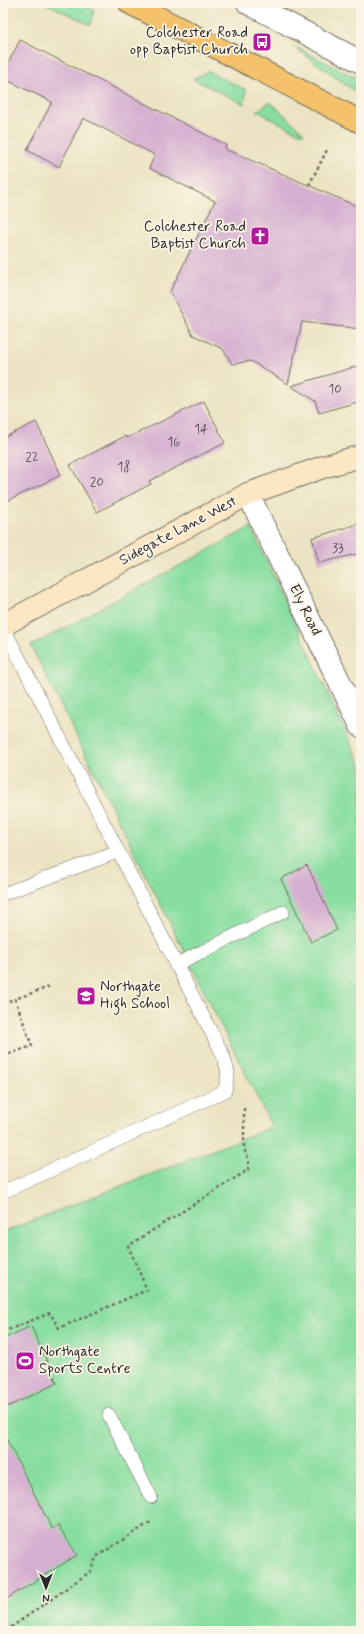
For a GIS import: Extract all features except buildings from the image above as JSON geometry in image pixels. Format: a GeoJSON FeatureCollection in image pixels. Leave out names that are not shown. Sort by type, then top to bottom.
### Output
{"type":"FeatureCollection","features":[{"type":"Feature","properties":{"kind":"main road"},"geometry":{"type":"LineString","coordinates":[[130,3],[361,122]]}},
{"type":"Feature","properties":{"kind":"street"},"geometry":{"type":"LineString","coordinates":[[248,3],[361,62]]}},
{"type":"Feature","properties":{"kind":"street","name":"Sidegate Lane West"},"geometry":{"type":"LineString","coordinates":[[3,626],[248,494],[323,467],[361,456]]}},
{"type":"Feature","properties":{"kind":"street","name":"Ely Road"},"geometry":{"type":"LineString","coordinates":[[248,494],[361,726]]}},
{"type":"Feature","properties":{"kind":"lane"},"geometry":{"type":"LineString","coordinates":[[3,626],[223,1056],[228,1072],[226,1091],[3,1192]]}},
{"type":"Feature","properties":{"kind":"lane"},"geometry":{"type":"LineString","coordinates":[[3,894],[118,852]]}},
{"type":"Feature","properties":{"kind":"lane"},"geometry":{"type":"LineString","coordinates":[[175,964],[283,912]]}},
{"type":"Feature","properties":{"kind":"lane"},"geometry":{"type":"LineString","coordinates":[[109,1415],[151,1497]]}},
{"type":"Feature","properties":{"kind":"path"},"geometry":{"type":"LineString","coordinates":[[309,185],[327,150]]}},
{"type":"Feature","properties":{"kind":"path"},"geometry":{"type":"LineString","coordinates":[[3,1003],[49,987]]}},
{"type":"Feature","properties":{"kind":"path"},"geometry":{"type":"LineString","coordinates":[[3,1056],[32,1046],[15,999]]}},
{"type":"Feature","properties":{"kind":"path"},"geometry":{"type":"LineString","coordinates":[[6,1631],[91,1571],[96,1556],[161,1515],[151,1497]]}},
{"type":"Feature","properties":{"kind":"green space"},"geometry":{"type":"Polygon","coordinates":[[[45,3],[79,3],[94,10],[91,25],[45,3]]]}},
{"type":"Feature","properties":{"kind":"green space"},"geometry":{"type":"Polygon","coordinates":[[[293,46],[361,80],[361,96],[360,95],[293,46]]]}},
{"type":"Feature","properties":{"kind":"green space"},"geometry":{"type":"Polygon","coordinates":[[[208,71],[246,90],[244,104],[193,79],[208,71]]]}},
{"type":"Feature","properties":{"kind":"green space"},"geometry":{"type":"Polygon","coordinates":[[[270,102],[304,133],[299,133],[257,111],[270,102]]]}},
{"type":"Feature","properties":{"kind":"green space","name":"Northgate Sports Centre"},"geometry":{"type":"Polygon","coordinates":[[[251,527],[361,765],[361,1631],[3,1631],[3,1232],[272,1127],[31,646],[251,527]]]}},
{"type":"Feature","properties":{"kind":"place","name":"Colchester Road opp Baptist Church"},"geometry":{"type":"Point","coordinates":[262,42]}},
{"type":"Feature","properties":{"kind":"place","name":"Colchester Road Baptist Church"},"geometry":{"type":"Point","coordinates":[260,236]}},
{"type":"Feature","properties":{"kind":"place","name":"Northgate High School"},"geometry":{"type":"Point","coordinates":[86,996]}},
{"type":"Feature","properties":{"kind":"place","name":"Northgate Sports Centre"},"geometry":{"type":"Point","coordinates":[25,1361]}}]}
